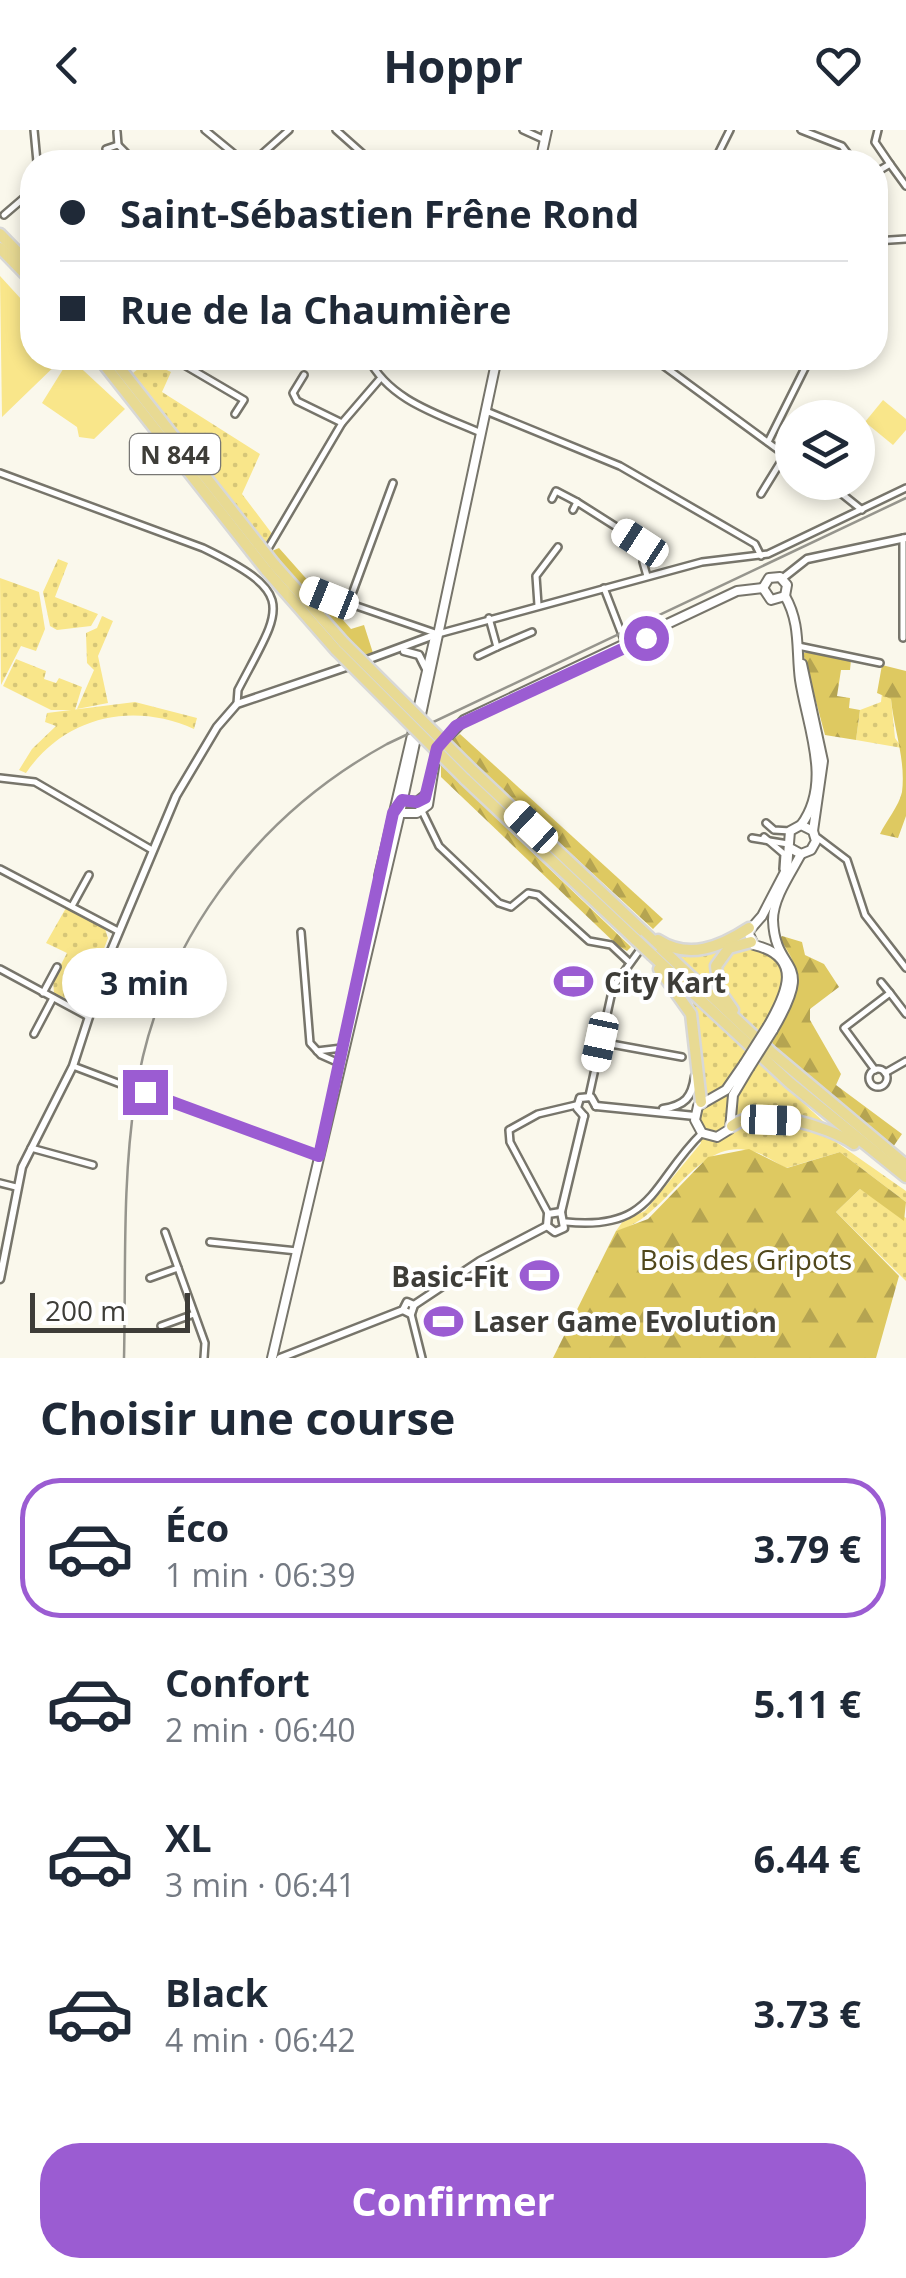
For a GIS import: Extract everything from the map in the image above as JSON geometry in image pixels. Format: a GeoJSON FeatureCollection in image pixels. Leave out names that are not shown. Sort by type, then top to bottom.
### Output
{"type":"FeatureCollection","features":[{"type":"Feature","properties":{"kind":"highway"},"geometry":{"type":"LineString","coordinates":[[0,234],[20,255]]}},
{"type":"Feature","properties":{"kind":"highway"},"geometry":{"type":"LineString","coordinates":[[0,248],[20,269]]}},
{"type":"Feature","properties":{"kind":"highway","name":"N 844"},"geometry":{"type":"LineString","coordinates":[[109,370],[339,646],[648,941],[906,1165]]}},
{"type":"Feature","properties":{"kind":"highway","name":"N 844"},"geometry":{"type":"LineString","coordinates":[[121,370],[255,548]]}},
{"type":"Feature","properties":{"kind":"highway","name":"N 844"},"geometry":{"type":"LineString","coordinates":[[469,774],[624,915],[790,1083],[906,1177]]}},
{"type":"Feature","properties":{"kind":"highway"},"geometry":{"type":"LineString","coordinates":[[701,1102],[691,1014],[652,962],[648,941],[698,951],[749,928]]}},
{"type":"Feature","properties":{"kind":"highway"},"geometry":{"type":"LineString","coordinates":[[744,1027],[719,990],[715,973],[726,950],[751,942]]}},
{"type":"Feature","properties":{"kind":"highway"},"geometry":{"type":"LineString","coordinates":[[732,1126],[747,1118],[812,1124],[888,1164]]}},
{"type":"Feature","properties":{"kind":"main road"},"geometry":{"type":"LineString","coordinates":[[543,150],[547,130]]}},
{"type":"Feature","properties":{"kind":"main road"},"geometry":{"type":"LineString","coordinates":[[276,1358],[495,370]]}},
{"type":"Feature","properties":{"kind":"main road"},"geometry":{"type":"LineString","coordinates":[[763,588],[769,578],[783,578],[788,585],[785,596],[797,620],[816,772],[811,806],[800,826],[790,831],[782,879],[759,919],[749,928],[751,942],[766,946],[782,961],[788,978],[770,1028]]}},
{"type":"Feature","properties":{"kind":"main road"},"geometry":{"type":"LineString","coordinates":[[398,808],[422,811],[437,748],[456,726],[737,591],[763,588]]}},
{"type":"Feature","properties":{"kind":"main road"},"geometry":{"type":"LineString","coordinates":[[763,588],[771,600],[785,596]]}},
{"type":"Feature","properties":{"kind":"main road"},"geometry":{"type":"LineString","coordinates":[[398,808],[406,749],[438,634]]}},
{"type":"Feature","properties":{"kind":"main road"},"geometry":{"type":"LineString","coordinates":[[746,1066],[718,1098],[701,1102],[694,1116],[702,1133],[717,1137],[732,1126],[735,1089],[794,983],[791,963],[774,938],[773,925],[776,904],[801,854],[811,850],[823,777],[821,738],[800,658]]}},
{"type":"Feature","properties":{"kind":"main road"},"geometry":{"type":"LineString","coordinates":[[398,808],[417,802],[429,789]]}},
{"type":"Feature","properties":{"kind":"main road"},"geometry":{"type":"LineString","coordinates":[[800,826],[814,834]]}},
{"type":"Feature","properties":{"kind":"main road"},"geometry":{"type":"LineString","coordinates":[[789,846],[801,854]]}},
{"type":"Feature","properties":{"kind":"main road"},"geometry":{"type":"LineString","coordinates":[[759,919],[773,925]]}},
{"type":"Feature","properties":{"kind":"main road"},"geometry":{"type":"LineString","coordinates":[[766,946],[774,938]]}},
{"type":"Feature","properties":{"kind":"main road"},"geometry":{"type":"LineString","coordinates":[[718,1098],[731,1106]]}},
{"type":"Feature","properties":{"kind":"street"},"geometry":{"type":"LineString","coordinates":[[205,130],[229,150]]}},
{"type":"Feature","properties":{"kind":"street"},"geometry":{"type":"LineString","coordinates":[[266,150],[288,130]]}},
{"type":"Feature","properties":{"kind":"street"},"geometry":{"type":"LineString","coordinates":[[336,130],[358,150]]}},
{"type":"Feature","properties":{"kind":"street"},"geometry":{"type":"LineString","coordinates":[[523,130],[545,140]]}},
{"type":"Feature","properties":{"kind":"street"},"geometry":{"type":"LineString","coordinates":[[801,130],[845,150]]}},
{"type":"Feature","properties":{"kind":"street"},"geometry":{"type":"LineString","coordinates":[[117,132],[118,145],[123,150]]}},
{"type":"Feature","properties":{"kind":"street"},"geometry":{"type":"LineString","coordinates":[[106,149],[118,145]]}},
{"type":"Feature","properties":{"kind":"street"},"geometry":{"type":"LineString","coordinates":[[888,161],[906,186]]}},
{"type":"Feature","properties":{"kind":"street"},"geometry":{"type":"LineString","coordinates":[[4,215],[20,202]]}},
{"type":"Feature","properties":{"kind":"street"},"geometry":{"type":"LineString","coordinates":[[193,370],[244,400],[235,414]]}},
{"type":"Feature","properties":{"kind":"street"},"geometry":{"type":"LineString","coordinates":[[374,370],[379,380],[405,399],[481,434]]}},
{"type":"Feature","properties":{"kind":"street"},"geometry":{"type":"LineString","coordinates":[[669,370],[775,447]]}},
{"type":"Feature","properties":{"kind":"street"},"geometry":{"type":"LineString","coordinates":[[768,442],[804,370]]}},
{"type":"Feature","properties":{"kind":"street"},"geometry":{"type":"LineString","coordinates":[[304,375],[293,393],[296,401],[342,423]]}},
{"type":"Feature","properties":{"kind":"street"},"geometry":{"type":"LineString","coordinates":[[244,569],[273,546],[342,423],[379,380]]}},
{"type":"Feature","properties":{"kind":"street"},"geometry":{"type":"LineString","coordinates":[[486,411],[620,466],[755,544],[761,556]]}},
{"type":"Feature","properties":{"kind":"street"},"geometry":{"type":"LineString","coordinates":[[0,472],[36,489],[90,503],[244,569],[268,589],[276,610],[238,690],[238,704]]}},
{"type":"Feature","properties":{"kind":"street"},"geometry":{"type":"LineString","coordinates":[[762,494],[775,472]]}},
{"type":"Feature","properties":{"kind":"street"},"geometry":{"type":"LineString","coordinates":[[348,605],[392,483]]}},
{"type":"Feature","properties":{"kind":"street"},"geometry":{"type":"LineString","coordinates":[[0,1279],[16,1188],[31,1148],[73,1066],[118,931],[196,761],[238,704],[438,634],[538,604],[720,558],[761,556],[906,488]]}},
{"type":"Feature","properties":{"kind":"street"},"geometry":{"type":"LineString","coordinates":[[552,500],[556,491],[648,548],[643,562],[647,576]]}},
{"type":"Feature","properties":{"kind":"street"},"geometry":{"type":"LineString","coordinates":[[850,500],[862,510]]}},
{"type":"Feature","properties":{"kind":"street"},"geometry":{"type":"LineString","coordinates":[[573,510],[577,502]]}},
{"type":"Feature","properties":{"kind":"street"},"geometry":{"type":"LineString","coordinates":[[783,578],[807,559],[904,538],[903,638]]}},
{"type":"Feature","properties":{"kind":"street"},"geometry":{"type":"LineString","coordinates":[[538,604],[536,576],[558,547]]}},
{"type":"Feature","properties":{"kind":"street"},"geometry":{"type":"LineString","coordinates":[[604,588],[627,647]]}},
{"type":"Feature","properties":{"kind":"street"},"geometry":{"type":"LineString","coordinates":[[310,590],[438,634]]}},
{"type":"Feature","properties":{"kind":"street"},"geometry":{"type":"LineString","coordinates":[[489,618],[497,646]]}},
{"type":"Feature","properties":{"kind":"street"},"geometry":{"type":"LineString","coordinates":[[478,656],[532,632]]}},
{"type":"Feature","properties":{"kind":"street"},"geometry":{"type":"LineString","coordinates":[[798,646],[880,663]]}},
{"type":"Feature","properties":{"kind":"street"},"geometry":{"type":"LineString","coordinates":[[393,652],[416,653],[426,669]]}},
{"type":"Feature","properties":{"kind":"street"},"geometry":{"type":"LineString","coordinates":[[808,716],[821,738]]}},
{"type":"Feature","properties":{"kind":"street"},"geometry":{"type":"LineString","coordinates":[[0,778],[35,782],[152,850]]}},
{"type":"Feature","properties":{"kind":"street"},"geometry":{"type":"LineString","coordinates":[[422,811],[439,846],[499,903],[511,907],[528,893],[538,895],[589,941],[612,945],[628,961]]}},
{"type":"Feature","properties":{"kind":"street"},"geometry":{"type":"LineString","coordinates":[[766,823],[780,832],[790,831]]}},
{"type":"Feature","properties":{"kind":"street"},"geometry":{"type":"LineString","coordinates":[[814,834],[834,849],[854,875],[864,916],[906,968]]}},
{"type":"Feature","properties":{"kind":"street"},"geometry":{"type":"LineString","coordinates":[[752,838],[789,846]]}},
{"type":"Feature","properties":{"kind":"street"},"geometry":{"type":"LineString","coordinates":[[764,838],[784,854],[782,879]]}},
{"type":"Feature","properties":{"kind":"street"},"geometry":{"type":"LineString","coordinates":[[811,850],[834,849]]}},
{"type":"Feature","properties":{"kind":"street"},"geometry":{"type":"LineString","coordinates":[[0,869],[118,931]]}},
{"type":"Feature","properties":{"kind":"street"},"geometry":{"type":"LineString","coordinates":[[72,906],[89,875]]}},
{"type":"Feature","properties":{"kind":"street"},"geometry":{"type":"LineString","coordinates":[[301,932],[309,1038],[317,1051],[339,1063]]}},
{"type":"Feature","properties":{"kind":"street"},"geometry":{"type":"LineString","coordinates":[[547,1226],[548,1214],[508,1133],[512,1126],[535,1115],[576,1105],[588,1096],[613,988],[628,961],[648,941]]}},
{"type":"Feature","properties":{"kind":"street"},"geometry":{"type":"LineString","coordinates":[[44,992],[57,967]]}},
{"type":"Feature","properties":{"kind":"street"},"geometry":{"type":"LineString","coordinates":[[0,969],[88,1017]]}},
{"type":"Feature","properties":{"kind":"street"},"geometry":{"type":"LineString","coordinates":[[882,982],[906,1014]]}},
{"type":"Feature","properties":{"kind":"street"},"geometry":{"type":"LineString","coordinates":[[890,994],[842,1026],[874,1070],[885,1073],[906,1061]]}},
{"type":"Feature","properties":{"kind":"street"},"geometry":{"type":"LineString","coordinates":[[34,1034],[53,998]]}},
{"type":"Feature","properties":{"kind":"street"},"geometry":{"type":"LineString","coordinates":[[600,1042],[682,1057]]}},
{"type":"Feature","properties":{"kind":"street"},"geometry":{"type":"LineString","coordinates":[[317,1051],[342,1048]]}},
{"type":"Feature","properties":{"kind":"street"},"geometry":{"type":"LineString","coordinates":[[73,1066],[131,1088]]}},
{"type":"Feature","properties":{"kind":"street"},"geometry":{"type":"LineString","coordinates":[[657,1111],[680,1106],[690,1098],[696,1069]]}},
{"type":"Feature","properties":{"kind":"street"},"geometry":{"type":"LineString","coordinates":[[874,1070],[870,1078],[874,1086],[885,1084],[885,1073]]}},
{"type":"Feature","properties":{"kind":"street"},"geometry":{"type":"LineString","coordinates":[[145,1092],[319,1156]]}},
{"type":"Feature","properties":{"kind":"street"},"geometry":{"type":"LineString","coordinates":[[588,1096],[596,1106]]}},
{"type":"Feature","properties":{"kind":"street"},"geometry":{"type":"LineString","coordinates":[[576,1105],[584,1116]]}},
{"type":"Feature","properties":{"kind":"street"},"geometry":{"type":"LineString","coordinates":[[566,1222],[561,1212],[584,1116],[596,1106],[694,1116]]}},
{"type":"Feature","properties":{"kind":"street"},"geometry":{"type":"LineString","coordinates":[[566,1222],[607,1223],[641,1210],[702,1133]]}},
{"type":"Feature","properties":{"kind":"street"},"geometry":{"type":"LineString","coordinates":[[31,1148],[93,1166]]}},
{"type":"Feature","properties":{"kind":"street"},"geometry":{"type":"LineString","coordinates":[[0,1183],[16,1188]]}},
{"type":"Feature","properties":{"kind":"street"},"geometry":{"type":"LineString","coordinates":[[548,1214],[561,1212]]}},
{"type":"Feature","properties":{"kind":"street"},"geometry":{"type":"LineString","coordinates":[[547,1226],[558,1232],[566,1222]]}},
{"type":"Feature","properties":{"kind":"street"},"geometry":{"type":"LineString","coordinates":[[422,1358],[412,1314],[414,1305],[480,1261],[547,1226]]}},
{"type":"Feature","properties":{"kind":"street"},"geometry":{"type":"LineString","coordinates":[[165,1232],[205,1344],[204,1358]]}},
{"type":"Feature","properties":{"kind":"street"},"geometry":{"type":"LineString","coordinates":[[210,1242],[297,1251]]}},
{"type":"Feature","properties":{"kind":"street"},"geometry":{"type":"LineString","coordinates":[[150,1278],[178,1268]]}},
{"type":"Feature","properties":{"kind":"street"},"geometry":{"type":"LineString","coordinates":[[276,1358],[402,1310],[407,1302],[414,1305]]}},
{"type":"Feature","properties":{"kind":"street"},"geometry":{"type":"LineString","coordinates":[[402,1310],[412,1314]]}},
{"type":"Feature","properties":{"kind":"street"},"geometry":{"type":"LineString","coordinates":[[161,1326],[194,1314]]}},
{"type":"Feature","properties":{"kind":"shaded area"},"geometry":{"type":"Polygon","coordinates":[[[0,276],[20,298],[20,370],[51,370],[2,417],[0,276]]]}},
{"type":"Feature","properties":{"kind":"shaded area"},"geometry":{"type":"Polygon","coordinates":[[[63,370],[83,370],[125,409],[94,439],[79,437],[77,427],[42,403],[63,370]]]}},
{"type":"Feature","properties":{"kind":"shaded area"},"geometry":{"type":"Polygon","coordinates":[[[171,372],[162,392],[260,454],[242,494],[273,535],[266,544],[133,373],[171,372]]]}},
{"type":"Feature","properties":{"kind":"shaded area"},"geometry":{"type":"Polygon","coordinates":[[[883,400],[906,419],[906,430],[893,445],[875,430],[875,410],[883,400]]]}},
{"type":"Feature","properties":{"kind":"shaded area"},"geometry":{"type":"Polygon","coordinates":[[[58,559],[68,563],[55,597],[98,614],[91,626],[57,630],[50,626],[43,592],[58,559]]]}},
{"type":"Feature","properties":{"kind":"shaded area"},"geometry":{"type":"Polygon","coordinates":[[[0,578],[39,592],[45,629],[36,651],[21,646],[1,685],[0,578]]]}},
{"type":"Feature","properties":{"kind":"shaded area"},"geometry":{"type":"Polygon","coordinates":[[[102,616],[113,621],[98,656],[108,703],[77,709],[94,670],[87,663],[86,633],[97,628],[102,616]]]}},
{"type":"Feature","properties":{"kind":"shaded area"},"geometry":{"type":"Polygon","coordinates":[[[16,659],[46,671],[44,679],[56,683],[59,678],[82,687],[75,710],[51,710],[3,686],[16,659]]]}},
{"type":"Feature","properties":{"kind":"shaded area"},"geometry":{"type":"Polygon","coordinates":[[[882,693],[891,699],[895,738],[902,748],[856,740],[860,710],[881,702],[882,693]]]}},
{"type":"Feature","properties":{"kind":"shaded area"},"geometry":{"type":"Polygon","coordinates":[[[135,702],[197,718],[194,729],[147,716],[101,720],[60,739],[26,773],[19,770],[32,749],[56,726],[45,722],[47,713],[135,702]]]}},
{"type":"Feature","properties":{"kind":"shaded area"},"geometry":{"type":"Polygon","coordinates":[[[66,908],[105,929],[108,938],[87,994],[78,995],[76,1003],[54,993],[53,980],[67,953],[46,943],[66,908]]]}},
{"type":"Feature","properties":{"kind":"shaded area"},"geometry":{"type":"Polygon","coordinates":[[[744,928],[747,946],[768,953],[779,939],[794,966],[791,1005],[771,1045],[673,953],[677,948],[702,948],[744,928]]]}},
{"type":"Feature","properties":{"kind":"shaded area"},"geometry":{"type":"Polygon","coordinates":[[[692,1000],[826,1124],[826,1135],[906,1191],[906,1202],[840,1152],[786,1168],[756,1152],[731,1150],[697,1167],[651,1212],[616,1231],[623,1221],[645,1211],[701,1143],[692,1125],[702,1085],[699,1026],[692,1000]]]}},
{"type":"Feature","properties":{"kind":"shaded area"},"geometry":{"type":"Polygon","coordinates":[[[860,1189],[906,1218],[906,1281],[836,1212],[860,1189]]]}},
{"type":"Feature","properties":{"kind":"green space"},"geometry":{"type":"Polygon","coordinates":[[[279,548],[351,629],[364,625],[373,653],[363,657],[272,551],[279,548]]]}},
{"type":"Feature","properties":{"kind":"green space"},"geometry":{"type":"Polygon","coordinates":[[[803,653],[851,660],[850,670],[841,670],[837,696],[850,698],[849,708],[860,710],[856,740],[825,735],[803,653]]]}},
{"type":"Feature","properties":{"kind":"green space"},"geometry":{"type":"Polygon","coordinates":[[[882,665],[906,671],[906,816],[898,838],[880,834],[900,797],[903,780],[891,699],[877,693],[882,665]]]}},
{"type":"Feature","properties":{"kind":"green space"},"geometry":{"type":"Polygon","coordinates":[[[460,734],[663,919],[653,929],[450,742],[460,734]]]}},
{"type":"Feature","properties":{"kind":"green space"},"geometry":{"type":"Polygon","coordinates":[[[441,765],[631,947],[627,951],[617,945],[441,777],[441,765]]]}},
{"type":"Feature","properties":{"kind":"green space"},"geometry":{"type":"Polygon","coordinates":[[[782,936],[802,942],[805,955],[824,964],[839,987],[810,1009],[810,1020],[841,1074],[836,1085],[902,1134],[893,1147],[771,1045],[791,1005],[796,979],[789,952],[779,939],[782,936]]]}},
{"type":"Feature","properties":{"kind":"green space","name":"Bois des Gripots"},"geometry":{"type":"Polygon","coordinates":[[[749,1149],[787,1168],[840,1152],[906,1202],[904,1221],[860,1189],[836,1212],[899,1276],[876,1358],[553,1358],[616,1231],[648,1219],[708,1157],[749,1149]]]}},
{"type":"Feature","properties":{"kind":"railway"},"geometry":{"type":"LineString","coordinates":[[124,1358],[128,1162],[135,1098],[147,1042],[165,989],[189,938],[219,891],[255,848],[339,774],[387,744],[906,498]]}},
{"type":"Feature","properties":{"kind":"place","name":"City Kart"},"geometry":{"type":"Point","coordinates":[574,982]}},
{"type":"Feature","properties":{"kind":"place","name":"Basic-Fit"},"geometry":{"type":"Point","coordinates":[539,1276]}},
{"type":"Feature","properties":{"kind":"place","name":"Laser Game Evolution"},"geometry":{"type":"Point","coordinates":[443,1321]}},
{"type":"Feature","properties":{"kind":"route"},"geometry":{"type":"LineString","coordinates":[[145,1092],[319,1156],[393,813],[402,800],[417,802],[425,798],[437,748],[464,720],[646,638]]}}]}
